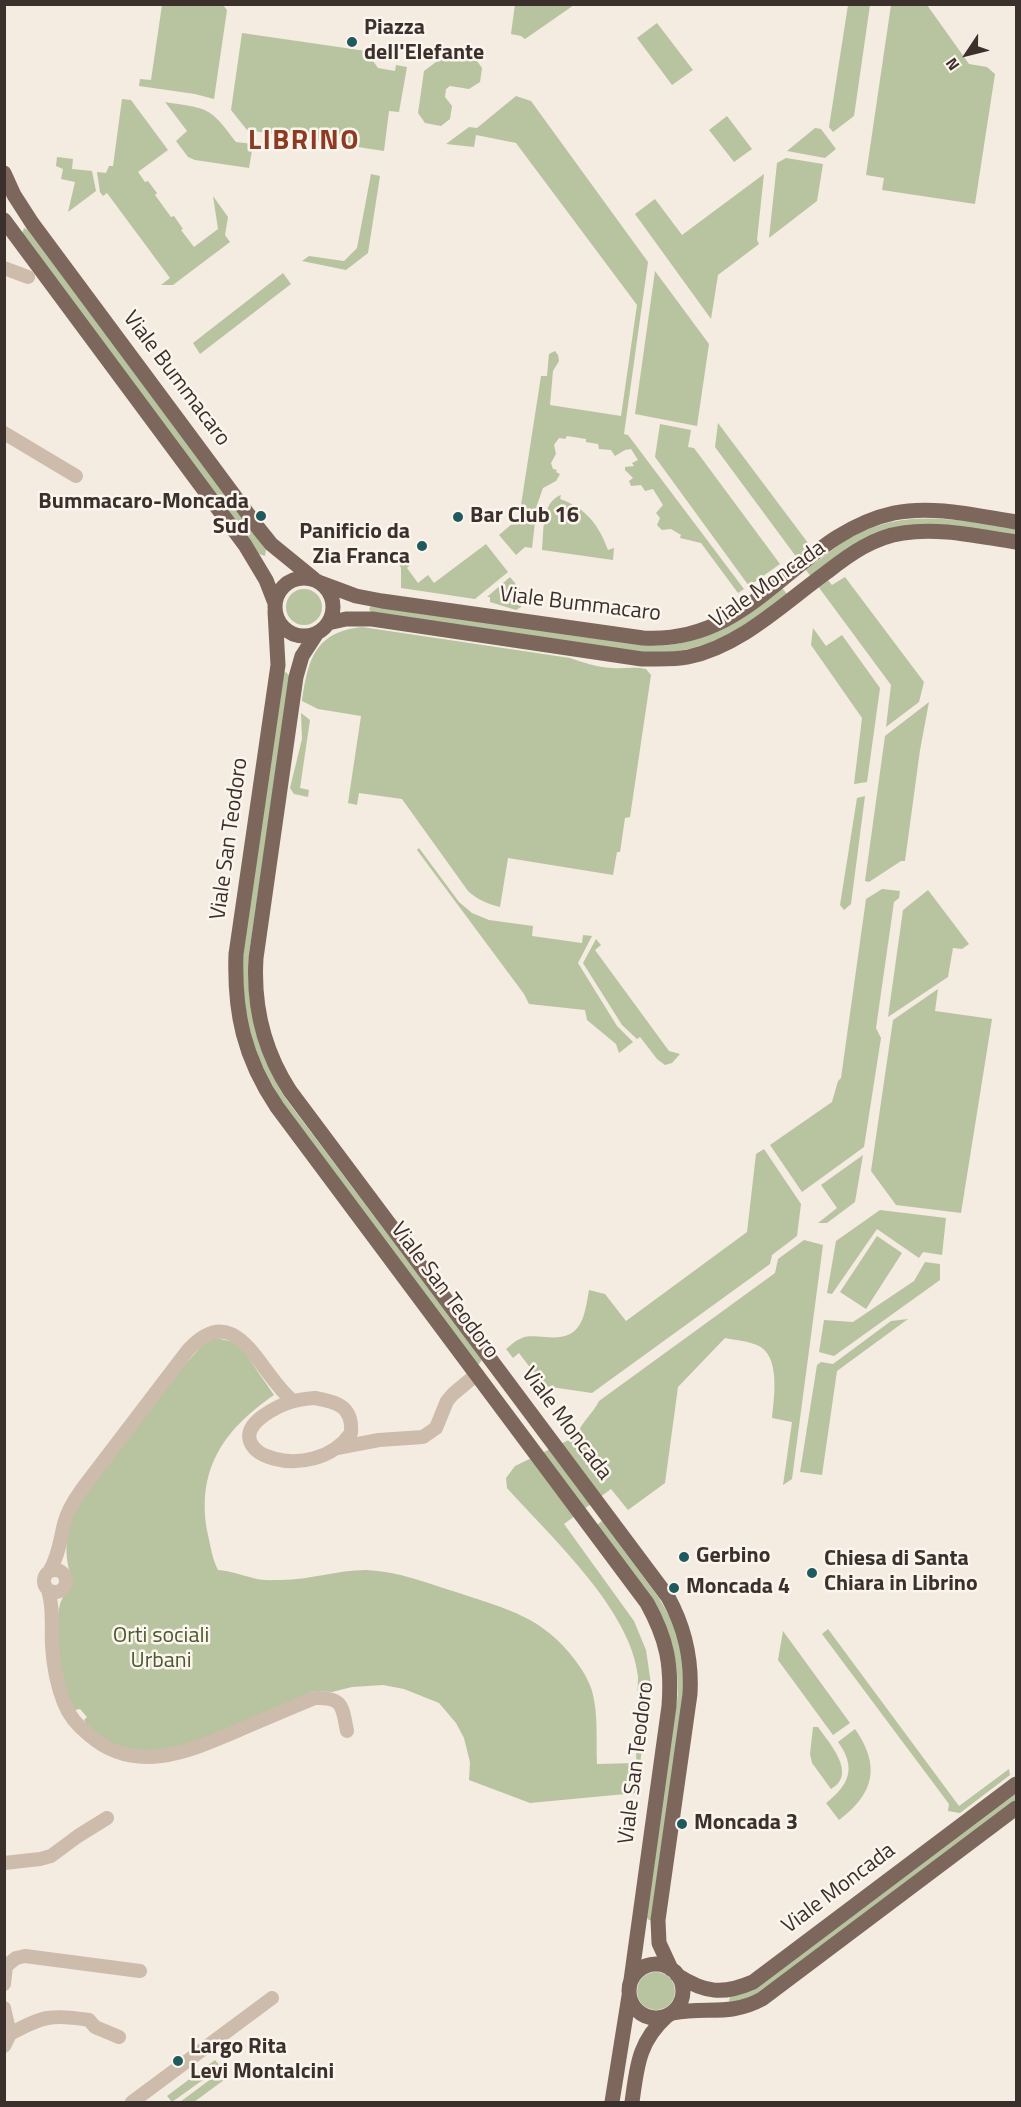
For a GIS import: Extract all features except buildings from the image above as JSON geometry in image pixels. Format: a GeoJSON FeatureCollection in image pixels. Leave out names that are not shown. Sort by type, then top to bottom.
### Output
{"type":"FeatureCollection","features":[{"type":"Feature","properties":{"kind":"main road"},"geometry":{"type":"LineString","coordinates":[[4,208],[11,203],[8,183]]}},
{"type":"Feature","properties":{"kind":"main road","name":"Viale Bummacaro"},"geometry":{"type":"LineString","coordinates":[[8,183],[32,223],[271,544],[318,581],[371,599],[643,638],[680,638],[718,625],[737,614],[840,536],[857,526],[895,513],[920,510],[1017,522]]}},
{"type":"Feature","properties":{"kind":"main road","name":"Viale San Teodoro"},"geometry":{"type":"LineString","coordinates":[[7,225],[256,561],[275,607],[278,672],[236,954],[236,998],[246,1046],[258,1075],[277,1107],[647,1603],[662,1634],[670,1665],[669,1706],[631,1980]]}},
{"type":"Feature","properties":{"kind":"main road","name":"Viale Moncada"},"geometry":{"type":"LineString","coordinates":[[674,1972],[659,1943],[658,1920],[691,1680],[687,1643],[679,1618],[668,1597],[290,1091],[273,1061],[266,1041],[257,1001],[256,958],[296,677],[302,656],[322,628],[346,619],[372,619],[642,659],[664,660],[687,657],[728,644],[850,554],[866,545],[903,533],[927,531],[1017,542]]}},
{"type":"Feature","properties":{"kind":"main road"},"geometry":{"type":"LineString","coordinates":[[256,561],[262,563],[270,561],[273,554],[271,544]]}},
{"type":"Feature","properties":{"kind":"main road"},"geometry":{"type":"LineString","coordinates":[[300,578],[318,581],[327,588],[333,602],[333,610],[322,628],[302,636],[294,634],[282,625],[275,607],[280,589],[300,578]]}},
{"type":"Feature","properties":{"kind":"main road"},"geometry":{"type":"LineString","coordinates":[[371,599],[365,607],[365,612],[372,619]]}},
{"type":"Feature","properties":{"kind":"main road"},"geometry":{"type":"LineString","coordinates":[[278,672],[288,667],[296,677]]}},
{"type":"Feature","properties":{"kind":"main road"},"geometry":{"type":"LineString","coordinates":[[477,1374],[492,1362]]}},
{"type":"Feature","properties":{"kind":"main road"},"geometry":{"type":"LineString","coordinates":[[504,1411],[520,1399]]}},
{"type":"Feature","properties":{"kind":"main road","name":"Viale Moncada"},"geometry":{"type":"LineString","coordinates":[[728,1991],[753,1982],[1017,1784]]}},
{"type":"Feature","properties":{"kind":"main road"},"geometry":{"type":"LineString","coordinates":[[629,1996],[636,2010],[643,2015],[659,2019],[670,2014],[695,2009],[730,2010],[750,2006],[1017,1808]]}},
{"type":"Feature","properties":{"kind":"main road"},"geometry":{"type":"LineString","coordinates":[[612,2103],[631,1980],[642,1968],[649,1965],[664,1966],[701,1988],[728,1991],[723,2001],[730,2010]]}},
{"type":"Feature","properties":{"kind":"main road"},"geometry":{"type":"LineString","coordinates":[[632,2103],[641,2051],[648,2036],[681,2002],[683,1988],[674,1972]]}},
{"type":"Feature","properties":{"kind":"street"},"geometry":{"type":"LineString","coordinates":[[4,268],[28,277]]}},
{"type":"Feature","properties":{"kind":"street"},"geometry":{"type":"LineString","coordinates":[[4,433],[76,476]]}},
{"type":"Feature","properties":{"kind":"street"},"geometry":{"type":"LineString","coordinates":[[54,1591],[44,1583],[44,1578],[60,1546],[69,1508],[81,1489],[188,1350],[201,1337],[212,1332],[222,1332],[240,1337],[273,1381],[293,1401]]}},
{"type":"Feature","properties":{"kind":"street"},"geometry":{"type":"LineString","coordinates":[[379,1440],[365,1436],[352,1425],[346,1410],[340,1405],[330,1400],[315,1398],[293,1401],[276,1408],[254,1423],[249,1436],[252,1445],[262,1455],[286,1462],[313,1459],[336,1448],[379,1440],[423,1437],[430,1433],[440,1421],[447,1401],[453,1394],[477,1374]]}},
{"type":"Feature","properties":{"kind":"street"},"geometry":{"type":"LineString","coordinates":[[273,1381],[279,1398],[276,1408]]}},
{"type":"Feature","properties":{"kind":"street"},"geometry":{"type":"LineString","coordinates":[[336,1448],[351,1433],[352,1425]]}},
{"type":"Feature","properties":{"kind":"street"},"geometry":{"type":"LineString","coordinates":[[54,1591],[64,1588],[67,1582],[60,1546]]}},
{"type":"Feature","properties":{"kind":"street"},"geometry":{"type":"LineString","coordinates":[[50,1570],[56,1569],[66,1576]]}},
{"type":"Feature","properties":{"kind":"street"},"geometry":{"type":"LineString","coordinates":[[54,1591],[52,1646],[56,1675],[64,1705],[81,1729],[116,1752],[148,1757],[193,1749],[315,1698],[337,1700],[341,1705],[347,1731]]}},
{"type":"Feature","properties":{"kind":"street"},"geometry":{"type":"LineString","coordinates":[[4,1863],[51,1856],[107,1818]]}},
{"type":"Feature","properties":{"kind":"street"},"geometry":{"type":"LineString","coordinates":[[4,1984],[6,1966],[15,1958],[25,1956],[140,1971]]}},
{"type":"Feature","properties":{"kind":"street"},"geometry":{"type":"LineString","coordinates":[[132,2103],[272,1998]]}},
{"type":"Feature","properties":{"kind":"street"},"geometry":{"type":"LineString","coordinates":[[4,2008],[7,2040],[36,2020],[52,2017],[89,2020],[95,2027],[119,2037]]}},
{"type":"Feature","properties":{"kind":"green space"},"geometry":{"type":"Polygon","coordinates":[[[515,4],[574,5],[525,39],[511,34],[515,4]]]}},
{"type":"Feature","properties":{"kind":"green space"},"geometry":{"type":"Polygon","coordinates":[[[162,5],[223,5],[227,10],[214,99],[139,86],[140,79],[151,80],[162,5]]]}},
{"type":"Feature","properties":{"kind":"green space"},"geometry":{"type":"Polygon","coordinates":[[[848,5],[870,5],[854,116],[833,132],[829,127],[848,5]]]}},
{"type":"Feature","properties":{"kind":"green space"},"geometry":{"type":"Polygon","coordinates":[[[891,5],[927,5],[969,64],[987,67],[995,74],[975,204],[882,190],[884,178],[866,175],[891,5]]]}},
{"type":"Feature","properties":{"kind":"green space"},"geometry":{"type":"Polygon","coordinates":[[[657,23],[693,70],[672,85],[637,38],[657,23]]]}},
{"type":"Feature","properties":{"kind":"green space"},"geometry":{"type":"Polygon","coordinates":[[[242,33],[366,51],[378,68],[395,71],[396,65],[407,67],[399,112],[389,111],[384,151],[247,130],[231,110],[242,33]]]}},
{"type":"Feature","properties":{"kind":"green space"},"geometry":{"type":"Polygon","coordinates":[[[444,56],[477,61],[482,68],[480,82],[469,89],[450,86],[446,89],[445,97],[452,106],[450,119],[441,126],[425,123],[418,113],[424,71],[444,56]]]}},
{"type":"Feature","properties":{"kind":"green space"},"geometry":{"type":"Polygon","coordinates":[[[516,96],[531,101],[648,262],[624,434],[628,435],[744,589],[738,593],[701,543],[680,538],[681,535],[671,529],[662,530],[657,525],[660,518],[656,513],[663,505],[653,489],[645,491],[641,485],[631,486],[629,481],[633,478],[625,470],[625,467],[634,466],[632,463],[638,460],[631,449],[615,456],[611,450],[599,449],[598,444],[586,442],[586,439],[567,436],[565,439],[559,438],[554,445],[556,454],[551,463],[553,469],[560,474],[556,481],[543,488],[537,505],[532,548],[525,547],[516,555],[499,535],[519,518],[541,376],[547,376],[549,354],[555,351],[559,361],[553,371],[550,405],[621,416],[637,305],[516,143],[476,135],[474,147],[446,144],[469,127],[477,128],[516,96]]]}},
{"type":"Feature","properties":{"kind":"green space"},"geometry":{"type":"Polygon","coordinates":[[[122,99],[131,100],[168,150],[138,172],[157,193],[155,195],[171,217],[174,216],[194,247],[218,229],[213,196],[228,217],[225,235],[230,242],[173,285],[161,285],[170,278],[107,193],[103,196],[100,192],[97,172],[106,173],[109,166],[113,166],[122,99]]]}},
{"type":"Feature","properties":{"kind":"green space"},"geometry":{"type":"Polygon","coordinates":[[[165,102],[207,111],[220,122],[236,142],[253,144],[249,168],[188,157],[176,141],[187,131],[165,102]]]}},
{"type":"Feature","properties":{"kind":"green space"},"geometry":{"type":"Polygon","coordinates":[[[727,116],[752,149],[734,162],[709,130],[727,116]]]}},
{"type":"Feature","properties":{"kind":"green space"},"geometry":{"type":"Polygon","coordinates":[[[815,128],[821,129],[836,149],[825,158],[787,151],[815,128]]]}},
{"type":"Feature","properties":{"kind":"green space"},"geometry":{"type":"Polygon","coordinates":[[[57,157],[73,159],[72,169],[92,171],[96,191],[68,212],[75,182],[61,179],[63,169],[56,166],[57,157]]]}},
{"type":"Feature","properties":{"kind":"green space"},"geometry":{"type":"Polygon","coordinates":[[[786,158],[823,164],[817,201],[769,238],[777,163],[786,158]]]}},
{"type":"Feature","properties":{"kind":"green space"},"geometry":{"type":"Polygon","coordinates":[[[371,174],[380,176],[368,253],[346,270],[302,261],[309,256],[344,261],[357,248],[371,174]]]}},
{"type":"Feature","properties":{"kind":"green space"},"geometry":{"type":"Polygon","coordinates":[[[764,174],[757,240],[759,244],[718,275],[711,319],[635,214],[655,199],[682,235],[764,174]]]}},
{"type":"Feature","properties":{"kind":"green space"},"geometry":{"type":"Polygon","coordinates":[[[24,228],[28,230],[266,550],[265,556],[259,554],[22,234],[24,228]]]}},
{"type":"Feature","properties":{"kind":"green space"},"geometry":{"type":"Polygon","coordinates":[[[655,271],[709,344],[697,426],[635,414],[655,271]]]}},
{"type":"Feature","properties":{"kind":"green space"},"geometry":{"type":"Polygon","coordinates":[[[283,273],[291,284],[200,354],[193,343],[283,273]]]}},
{"type":"Feature","properties":{"kind":"green space"},"geometry":{"type":"Polygon","coordinates":[[[718,423],[808,543],[803,547],[815,563],[851,537],[896,521],[956,520],[1016,528],[1016,536],[937,525],[820,570],[832,585],[845,577],[924,682],[919,702],[886,727],[891,685],[715,447],[718,423]]]}},
{"type":"Feature","properties":{"kind":"green space"},"geometry":{"type":"Polygon","coordinates":[[[660,424],[691,430],[688,447],[694,448],[780,564],[749,586],[655,457],[660,424]]]}},
{"type":"Feature","properties":{"kind":"green space"},"geometry":{"type":"Polygon","coordinates":[[[561,495],[560,499],[584,512],[596,525],[608,550],[614,548],[613,560],[542,550],[547,511],[550,504],[561,495]]]}},
{"type":"Feature","properties":{"kind":"green space"},"geometry":{"type":"Polygon","coordinates":[[[486,544],[508,572],[475,599],[401,588],[401,568],[395,555],[400,551],[410,565],[407,568],[418,583],[428,575],[434,583],[486,544]]]}},
{"type":"Feature","properties":{"kind":"green space"},"geometry":{"type":"Polygon","coordinates":[[[510,577],[523,593],[521,607],[516,610],[490,602],[490,597],[487,597],[510,577]]]}},
{"type":"Feature","properties":{"kind":"green space"},"geometry":{"type":"Polygon","coordinates":[[[782,588],[787,594],[740,627],[707,643],[671,652],[650,653],[371,612],[369,609],[371,606],[659,646],[711,634],[753,610],[782,588]]]}},
{"type":"Feature","properties":{"kind":"green space"},"geometry":{"type":"Polygon","coordinates":[[[304,589],[317,594],[322,607],[317,620],[304,625],[291,620],[286,607],[291,594],[304,589]]]}},
{"type":"Feature","properties":{"kind":"green space"},"geometry":{"type":"Polygon","coordinates":[[[362,627],[570,658],[601,667],[646,669],[651,675],[630,817],[625,818],[620,852],[617,852],[613,875],[508,858],[500,907],[496,906],[479,899],[468,891],[402,799],[359,793],[357,805],[348,803],[361,716],[318,709],[302,701],[307,673],[316,651],[333,635],[362,627]]]}},
{"type":"Feature","properties":{"kind":"green space"},"geometry":{"type":"Polygon","coordinates":[[[813,628],[826,646],[842,635],[880,688],[867,782],[854,784],[862,718],[811,645],[813,628]]]}},
{"type":"Feature","properties":{"kind":"green space"},"geometry":{"type":"Polygon","coordinates":[[[286,672],[290,677],[248,961],[250,999],[257,1033],[268,1066],[286,1099],[482,1360],[479,1364],[282,1103],[255,1052],[243,1003],[242,950],[284,673],[286,672]]]}},
{"type":"Feature","properties":{"kind":"green space"},"geometry":{"type":"Polygon","coordinates":[[[929,702],[905,861],[901,861],[869,882],[865,881],[885,736],[929,702]]]}},
{"type":"Feature","properties":{"kind":"green space"},"geometry":{"type":"Polygon","coordinates":[[[301,713],[310,720],[300,788],[309,790],[308,797],[294,794],[290,788],[302,739],[301,713]]]}},
{"type":"Feature","properties":{"kind":"green space"},"geometry":{"type":"Polygon","coordinates":[[[865,796],[851,904],[844,910],[840,905],[857,798],[865,796]]]}},
{"type":"Feature","properties":{"kind":"green space"},"geometry":{"type":"Polygon","coordinates":[[[419,848],[459,902],[472,913],[489,920],[533,926],[532,936],[582,943],[583,935],[592,936],[578,963],[617,1026],[633,1042],[619,1053],[616,1044],[587,1020],[585,1010],[529,1004],[524,994],[417,850],[419,848]]]}},
{"type":"Feature","properties":{"kind":"green space"},"geometry":{"type":"Polygon","coordinates":[[[882,889],[900,891],[899,898],[894,902],[876,1028],[881,1038],[864,1147],[802,1192],[770,1145],[832,1102],[841,1078],[866,899],[882,889]]]}},
{"type":"Feature","properties":{"kind":"green space"},"geometry":{"type":"Polygon","coordinates":[[[928,890],[969,944],[962,949],[953,948],[948,977],[888,1017],[903,910],[928,890]]]}},
{"type":"Feature","properties":{"kind":"green space"},"geometry":{"type":"Polygon","coordinates":[[[596,939],[601,945],[595,950],[669,1051],[680,1054],[672,1063],[665,1065],[657,1059],[640,1037],[637,1039],[622,1025],[583,963],[596,939]]]}},
{"type":"Feature","properties":{"kind":"green space"},"geometry":{"type":"Polygon","coordinates":[[[938,989],[935,1011],[992,1019],[961,1213],[896,1205],[871,1171],[893,1020],[938,989]]]}},
{"type":"Feature","properties":{"kind":"green space"},"geometry":{"type":"Polygon","coordinates":[[[764,1149],[801,1204],[797,1236],[772,1255],[770,1264],[592,1393],[544,1386],[519,1353],[513,1358],[506,1349],[520,1339],[531,1336],[566,1336],[573,1332],[582,1319],[589,1290],[605,1294],[626,1321],[747,1232],[756,1154],[764,1149]]]}},
{"type":"Feature","properties":{"kind":"green space"},"geometry":{"type":"Polygon","coordinates":[[[863,1155],[855,1202],[827,1223],[818,1223],[837,1208],[821,1185],[863,1155]]]}},
{"type":"Feature","properties":{"kind":"green space"},"geometry":{"type":"Polygon","coordinates":[[[880,1210],[946,1218],[942,1255],[923,1252],[919,1258],[877,1229],[832,1294],[827,1293],[836,1241],[880,1210]]]}},
{"type":"Feature","properties":{"kind":"green space"},"geometry":{"type":"Polygon","coordinates":[[[877,1236],[902,1253],[866,1309],[840,1292],[877,1236]]]}},
{"type":"Feature","properties":{"kind":"green space","name":"Orti sociali Urbani"},"geometry":{"type":"Polygon","coordinates":[[[804,1240],[823,1245],[792,1479],[783,1485],[792,1422],[772,1418],[774,1378],[770,1358],[765,1350],[757,1345],[725,1338],[678,1387],[665,1483],[628,1510],[611,1489],[564,1524],[634,1621],[646,1650],[651,1684],[636,1793],[530,1803],[469,1780],[470,1762],[464,1738],[456,1723],[439,1703],[404,1689],[383,1685],[352,1687],[332,1692],[314,1691],[206,1737],[174,1748],[157,1750],[124,1747],[108,1741],[88,1726],[84,1720],[87,1717],[80,1709],[75,1710],[66,1689],[60,1659],[58,1614],[60,1604],[72,1579],[67,1559],[67,1542],[77,1505],[176,1375],[204,1343],[215,1338],[235,1342],[274,1395],[256,1408],[227,1438],[210,1472],[205,1512],[211,1549],[218,1570],[271,1580],[292,1580],[355,1570],[378,1571],[425,1582],[523,1616],[563,1645],[587,1679],[595,1708],[597,1764],[636,1763],[638,1677],[632,1652],[621,1627],[606,1601],[587,1576],[507,1488],[506,1478],[515,1466],[577,1436],[599,1401],[775,1273],[778,1259],[804,1240]]]}},
{"type":"Feature","properties":{"kind":"green space"},"geometry":{"type":"Polygon","coordinates":[[[925,1262],[940,1264],[940,1280],[834,1356],[819,1352],[824,1320],[853,1322],[914,1281],[925,1262]]]}},
{"type":"Feature","properties":{"kind":"green space"},"geometry":{"type":"Polygon","coordinates":[[[908,1319],[837,1371],[822,1475],[800,1472],[817,1365],[821,1362],[833,1364],[891,1321],[908,1319]]]}},
{"type":"Feature","properties":{"kind":"green space"},"geometry":{"type":"Polygon","coordinates":[[[602,1521],[659,1598],[671,1619],[681,1647],[684,1688],[651,1920],[645,1916],[678,1694],[676,1665],[673,1647],[663,1619],[597,1525],[602,1521]]]}},
{"type":"Feature","properties":{"kind":"green space"},"geometry":{"type":"Polygon","coordinates":[[[828,1629],[959,1806],[1009,1769],[1010,1775],[960,1813],[948,1811],[949,1804],[822,1634],[828,1629]]]}},
{"type":"Feature","properties":{"kind":"green space"},"geometry":{"type":"Polygon","coordinates":[[[783,1631],[850,1723],[833,1735],[778,1660],[783,1631]]]}},
{"type":"Feature","properties":{"kind":"green space"},"geometry":{"type":"Polygon","coordinates":[[[813,1727],[818,1727],[839,1758],[842,1767],[839,1783],[831,1789],[812,1763],[810,1754],[813,1727]]]}},
{"type":"Feature","properties":{"kind":"green space"},"geometry":{"type":"Polygon","coordinates":[[[855,1729],[868,1755],[871,1767],[870,1779],[860,1800],[839,1820],[826,1803],[840,1790],[848,1776],[847,1760],[838,1742],[855,1729]]]}},
{"type":"Feature","properties":{"kind":"green space"},"geometry":{"type":"Polygon","coordinates":[[[1016,1791],[1016,1800],[761,1992],[749,1999],[731,2003],[729,2001],[730,1996],[1016,1791]]]}},
{"type":"Feature","properties":{"kind":"green space"},"geometry":{"type":"Polygon","coordinates":[[[656,1972],[669,1978],[675,1991],[669,2004],[656,2010],[643,2004],[637,1991],[643,1978],[656,1972]]]}},
{"type":"Feature","properties":{"kind":"green space"},"geometry":{"type":"Polygon","coordinates":[[[215,2060],[221,2067],[172,2102],[167,2096],[215,2060]]]}},
{"type":"Feature","properties":{"kind":"green space"},"geometry":{"type":"Polygon","coordinates":[[[223,2070],[228,2077],[194,2102],[180,2102],[223,2070]]]}},
{"type":"Feature","properties":{"kind":"place","name":"Piazza dell'Elefante"},"geometry":{"type":"Point","coordinates":[352,42]}},
{"type":"Feature","properties":{"kind":"place","name":"Bummacaro-Moncada Sud"},"geometry":{"type":"Point","coordinates":[261,516]}},
{"type":"Feature","properties":{"kind":"place","name":"Bar Club 16"},"geometry":{"type":"Point","coordinates":[458,517]}},
{"type":"Feature","properties":{"kind":"place","name":"Panificio da Zia Franca"},"geometry":{"type":"Point","coordinates":[422,546]}},
{"type":"Feature","properties":{"kind":"place","name":"Gerbino"},"geometry":{"type":"Point","coordinates":[684,1557]}},
{"type":"Feature","properties":{"kind":"place","name":"Chiesa di Santa Chiara in Librino"},"geometry":{"type":"Point","coordinates":[812,1573]}},
{"type":"Feature","properties":{"kind":"place","name":"Moncada 4"},"geometry":{"type":"Point","coordinates":[674,1588]}},
{"type":"Feature","properties":{"kind":"place","name":"Moncada 3"},"geometry":{"type":"Point","coordinates":[682,1824]}},
{"type":"Feature","properties":{"kind":"place","name":"Largo Rita Levi Montalcini"},"geometry":{"type":"Point","coordinates":[178,2061]}},
{"type":"Feature","properties":{"kind":"district","name":"LIBRINO"},"geometry":{"type":"Point","coordinates":[304,142]}}]}
